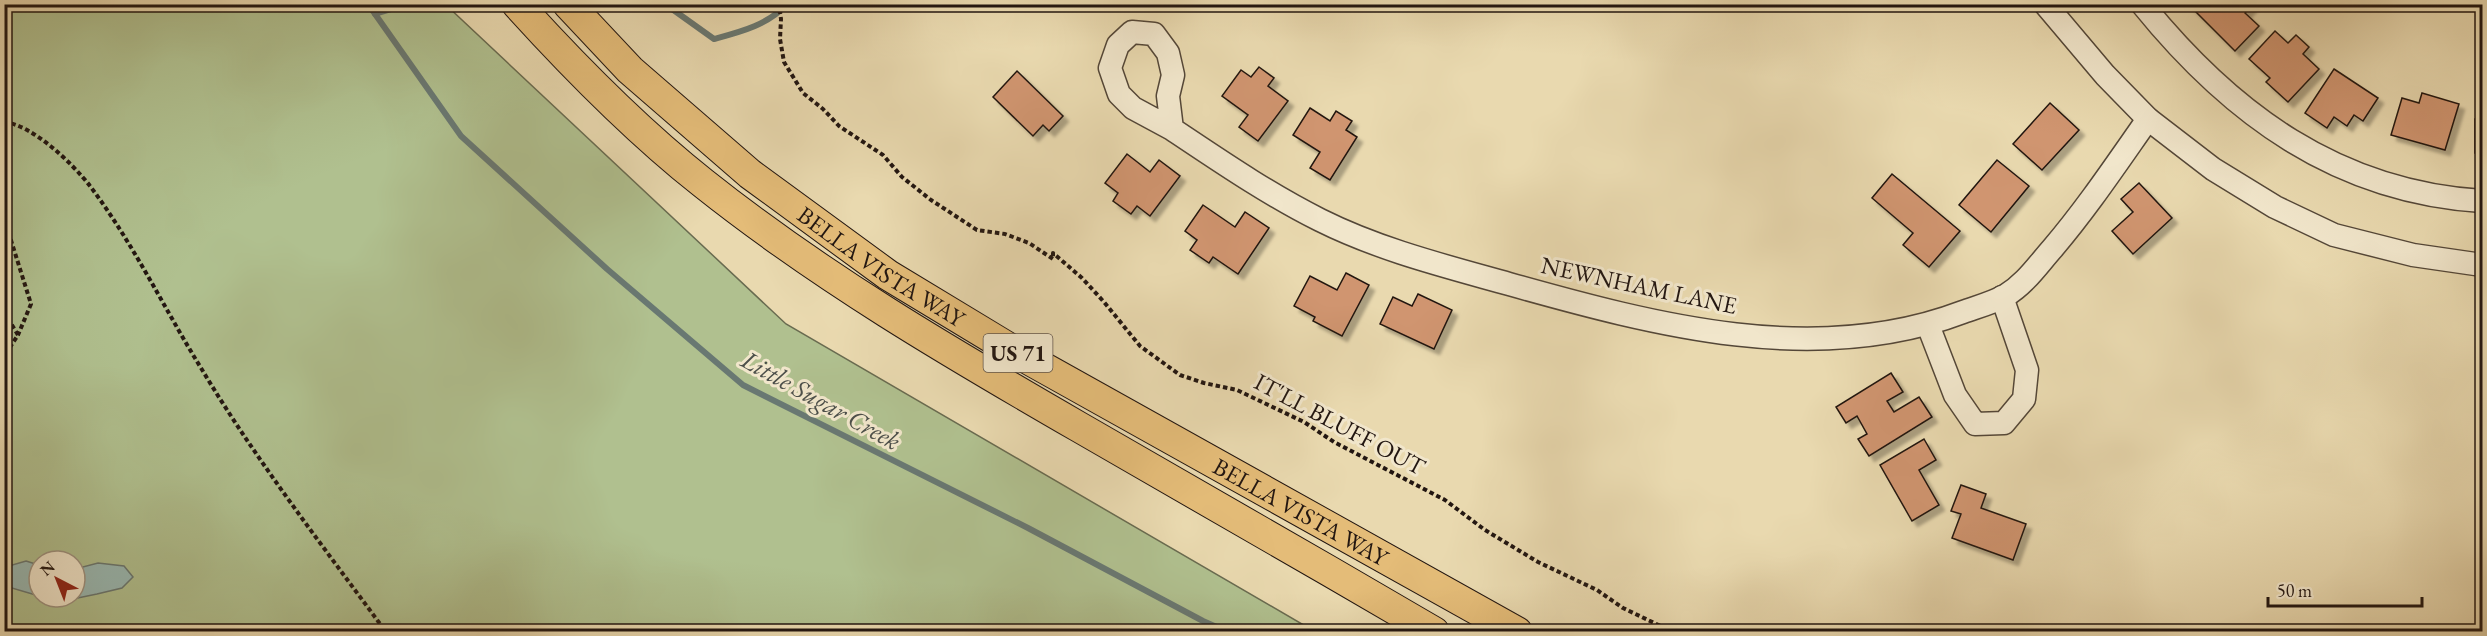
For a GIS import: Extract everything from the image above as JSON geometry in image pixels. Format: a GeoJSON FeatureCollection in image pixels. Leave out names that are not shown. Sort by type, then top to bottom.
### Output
{"type":"FeatureCollection","features":[{"type":"Feature","properties":{"kind":"main road","name":"BELLA VISTA WAY"},"geometry":{"type":"LineString","coordinates":[[517,4],[566,59],[702,183],[830,277],[930,341],[1434,632]]}},
{"type":"Feature","properties":{"kind":"main road","name":"BELLA VISTA WAY"},"geometry":{"type":"LineString","coordinates":[[568,4],[630,70],[741,167],[888,275],[1012,350],[1517,632]]}},
{"type":"Feature","properties":{"kind":"street"},"geometry":{"type":"LineString","coordinates":[[2045,4],[2105,75],[2148,119],[2213,169],[2275,207],[2334,235],[2414,255],[2482,265]]}},
{"type":"Feature","properties":{"kind":"street"},"geometry":{"type":"LineString","coordinates":[[2142,4],[2213,83],[2246,110],[2318,157],[2361,176],[2407,190],[2482,201]]}},
{"type":"Feature","properties":{"kind":"street","name":"NEWNHAM LANE"},"geometry":{"type":"LineString","coordinates":[[1172,129],[1319,220],[1379,245],[1580,304],[1651,321],[1786,339],[1846,337],[1928,325],[2002,297],[2022,284],[2079,217],[2148,119]]}},
{"type":"Feature","properties":{"kind":"street"},"geometry":{"type":"LineString","coordinates":[[1928,325],[1955,395],[1976,424],[2004,423],[2024,399],[2027,370],[2002,297]]}},
{"type":"Feature","properties":{"kind":"path","name":"IT'LL BLUFF OUT"},"geometry":{"type":"LineString","coordinates":[[774,4],[780,12],[783,62],[803,93],[824,109],[839,126],[883,155],[908,183],[972,226],[988,233],[1005,234],[1029,243],[1053,259],[1053,253],[1062,259],[1104,302],[1140,346],[1180,375],[1237,390],[1304,422],[1334,442],[1445,500],[1485,530],[1538,562],[1597,590],[1623,608],[1673,632]]}},
{"type":"Feature","properties":{"kind":"path"},"geometry":{"type":"LineString","coordinates":[[4,122],[12,123],[47,143],[89,185],[123,235],[200,368],[246,441],[386,632]]}},
{"type":"Feature","properties":{"kind":"path"},"geometry":{"type":"LineString","coordinates":[[4,218],[31,304],[18,335],[4,356]]}},
{"type":"Feature","properties":{"kind":"path"},"geometry":{"type":"LineString","coordinates":[[4,312],[18,335]]}},
{"type":"Feature","properties":{"kind":"green space"},"geometry":{"type":"Polygon","coordinates":[[[4,5],[446,5],[786,324],[1314,631],[5,631],[4,5]]]}},
{"type":"Feature","properties":{"kind":"water"},"geometry":{"type":"Polygon","coordinates":[[[27,561],[27,592],[5,586],[5,564],[9,566],[27,561]]]}},
{"type":"Feature","properties":{"kind":"water"},"geometry":{"type":"Polygon","coordinates":[[[98,563],[124,566],[133,577],[122,588],[87,596],[87,566],[98,563]]]}},
{"type":"Feature","properties":{"kind":"building"},"geometry":{"type":"Polygon","coordinates":[[[2188,4],[2253,4],[2245,13],[2259,26],[2235,51],[2188,4]]]}},
{"type":"Feature","properties":{"kind":"building"},"geometry":{"type":"Polygon","coordinates":[[[2275,31],[2288,43],[2296,35],[2309,47],[2303,54],[2319,69],[2288,102],[2266,82],[2270,78],[2249,59],[2275,31]]]}},
{"type":"Feature","properties":{"kind":"building"},"geometry":{"type":"Polygon","coordinates":[[[1259,67],[1274,78],[1268,86],[1288,101],[1258,141],[1239,127],[1248,115],[1222,96],[1241,70],[1251,77],[1259,67]]]}},
{"type":"Feature","properties":{"kind":"building"},"geometry":{"type":"Polygon","coordinates":[[[2334,69],[2378,98],[2363,121],[2354,115],[2347,126],[2334,117],[2327,128],[2305,113],[2334,69]]]}},
{"type":"Feature","properties":{"kind":"building"},"geometry":{"type":"Polygon","coordinates":[[[1017,71],[1063,116],[1049,131],[1043,125],[1033,136],[993,97],[1017,71]]]}},
{"type":"Feature","properties":{"kind":"building"},"geometry":{"type":"Polygon","coordinates":[[[2422,93],[2459,104],[2445,150],[2391,135],[2402,98],[2419,103],[2422,93]]]}},
{"type":"Feature","properties":{"kind":"building"},"geometry":{"type":"Polygon","coordinates":[[[2050,103],[2079,130],[2042,170],[2013,144],[2050,103]]]}},
{"type":"Feature","properties":{"kind":"building"},"geometry":{"type":"Polygon","coordinates":[[[1310,108],[1330,121],[1336,111],[1352,121],[1346,130],[1357,137],[1330,180],[1310,168],[1320,152],[1293,135],[1310,108]]]}},
{"type":"Feature","properties":{"kind":"building"},"geometry":{"type":"Polygon","coordinates":[[[2475,119],[2482,119],[2482,153],[2475,153],[2475,119]]]}},
{"type":"Feature","properties":{"kind":"building"},"geometry":{"type":"Polygon","coordinates":[[[1127,154],[1150,172],[1159,160],[1180,176],[1150,216],[1137,206],[1131,214],[1113,201],[1118,193],[1105,183],[1127,154]]]}},
{"type":"Feature","properties":{"kind":"building"},"geometry":{"type":"Polygon","coordinates":[[[1997,160],[2029,186],[1991,232],[1959,205],[1997,160]]]}},
{"type":"Feature","properties":{"kind":"building"},"geometry":{"type":"Polygon","coordinates":[[[1892,174],[1960,231],[1929,267],[1903,245],[1913,233],[1872,198],[1892,174]]]}},
{"type":"Feature","properties":{"kind":"building"},"geometry":{"type":"Polygon","coordinates":[[[2139,183],[2172,218],[2133,254],[2112,231],[2133,212],[2121,199],[2139,183]]]}},
{"type":"Feature","properties":{"kind":"building"},"geometry":{"type":"Polygon","coordinates":[[[1203,205],[1235,227],[1245,212],[1269,228],[1238,274],[1213,257],[1209,263],[1190,250],[1197,240],[1185,231],[1203,205]]]}},
{"type":"Feature","properties":{"kind":"building"},"geometry":{"type":"Polygon","coordinates":[[[1346,273],[1369,285],[1342,336],[1313,321],[1315,317],[1294,306],[1310,276],[1337,290],[1346,273]]]}},
{"type":"Feature","properties":{"kind":"building"},"geometry":{"type":"Polygon","coordinates":[[[1418,294],[1452,310],[1434,349],[1380,324],[1393,297],[1412,306],[1418,294]]]}},
{"type":"Feature","properties":{"kind":"building"},"geometry":{"type":"Polygon","coordinates":[[[1891,373],[1903,392],[1887,401],[1894,412],[1919,397],[1932,417],[1869,456],[1858,439],[1867,434],[1857,416],[1846,423],[1836,407],[1891,373]]]}},
{"type":"Feature","properties":{"kind":"building"},"geometry":{"type":"Polygon","coordinates":[[[1924,439],[1936,460],[1919,470],[1939,505],[1912,521],[1880,465],[1924,439]]]}},
{"type":"Feature","properties":{"kind":"building"},"geometry":{"type":"Polygon","coordinates":[[[1961,485],[1986,494],[1981,508],[2026,524],[2013,560],[1952,538],[1961,514],[1951,511],[1961,485]]]}},
{"type":"Feature","properties":{"kind":"waterway","name":"Little Sugar Creek"},"geometry":{"type":"LineString","coordinates":[[368,4],[461,136],[607,269],[743,385],[1028,528],[1228,632]]}},
{"type":"Feature","properties":{"kind":"waterway"},"geometry":{"type":"LineString","coordinates":[[375,14],[408,4]]}},
{"type":"Feature","properties":{"kind":"waterway"},"geometry":{"type":"LineString","coordinates":[[665,4],[714,39],[762,22],[787,4]]}}]}
